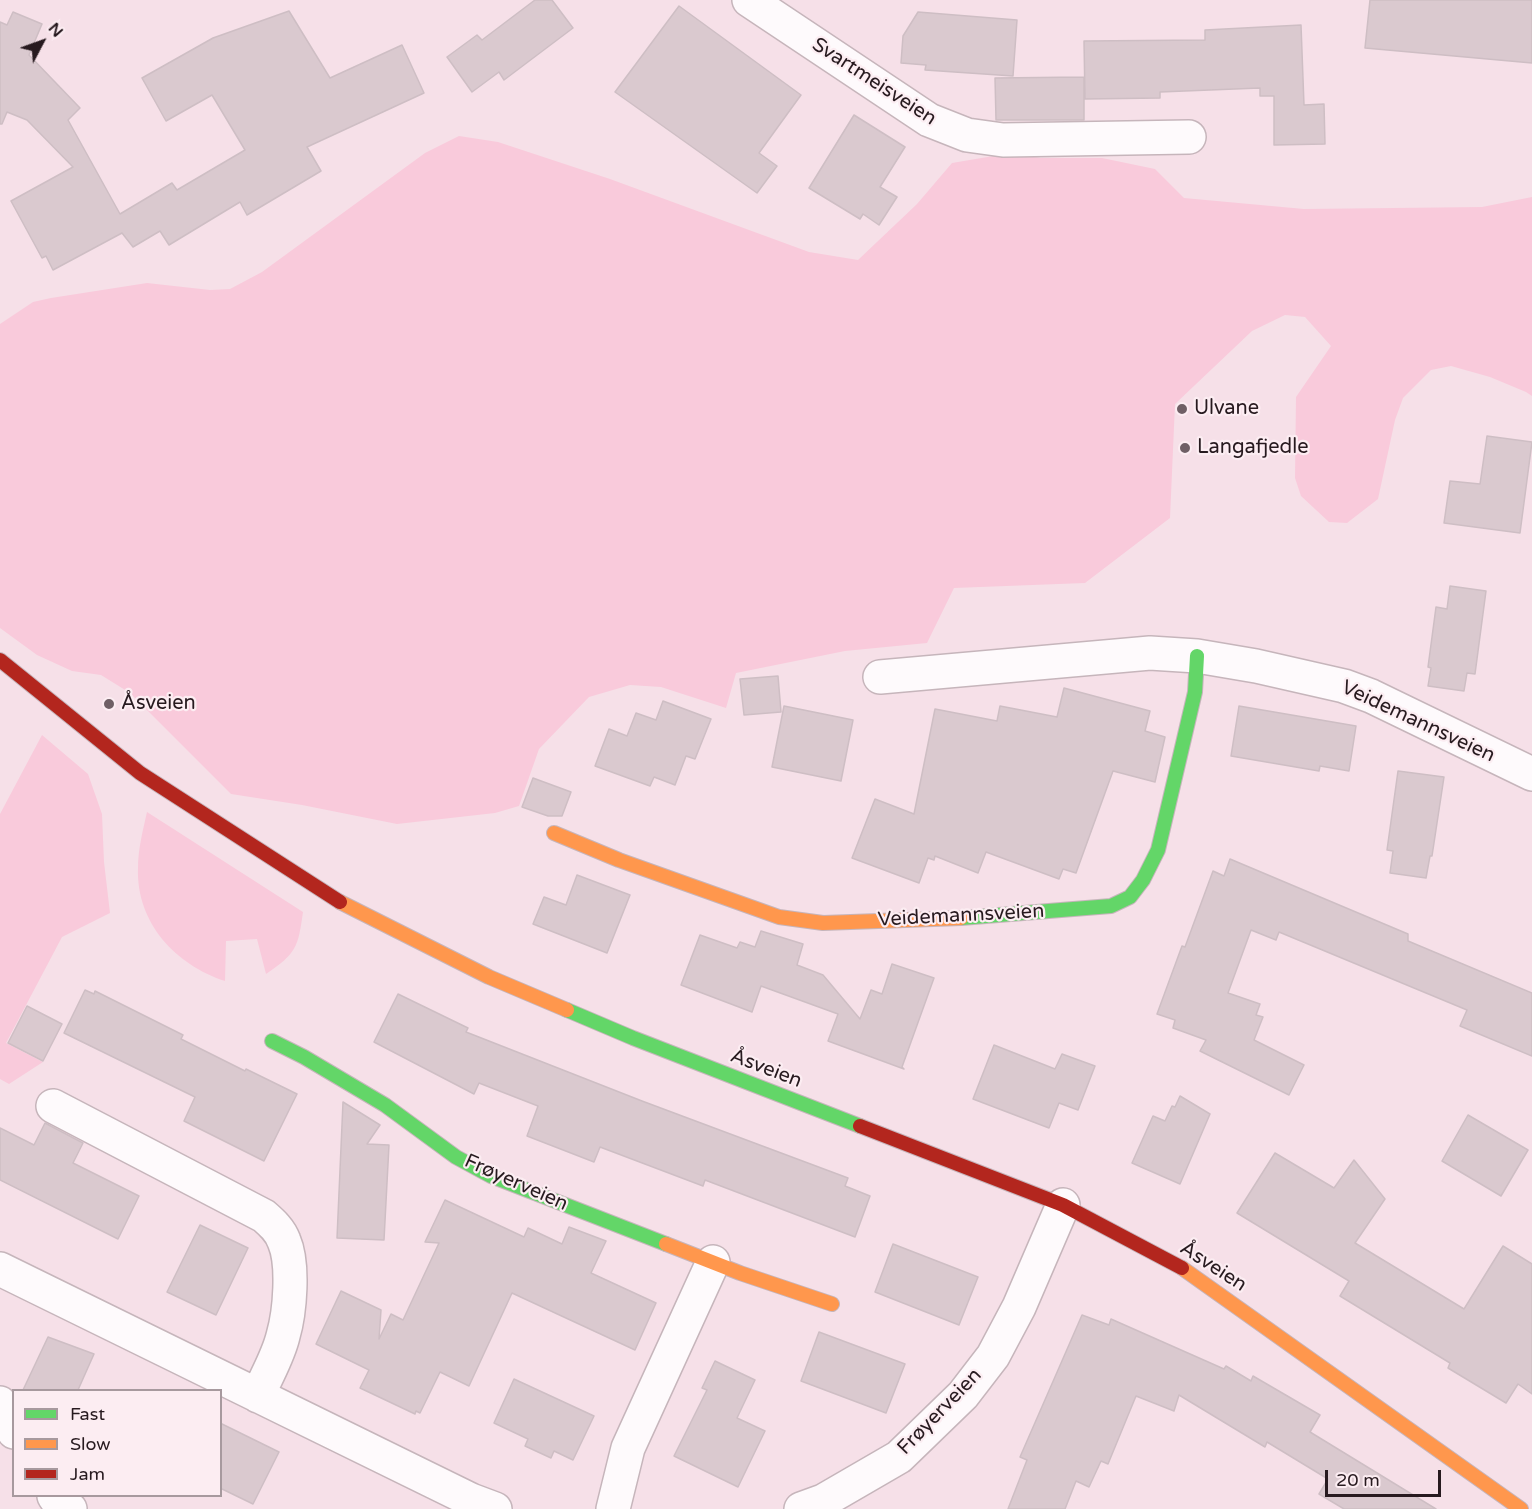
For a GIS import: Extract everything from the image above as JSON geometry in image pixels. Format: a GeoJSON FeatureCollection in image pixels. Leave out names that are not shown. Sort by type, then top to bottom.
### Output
{"type":"FeatureCollection","features":[{"type":"Feature","properties":{"kind":"street","name":"Svartmeisveien"},"geometry":{"type":"LineString","coordinates":[[749,0],[929,120],[967,135],[1003,140],[1189,137]]}},
{"type":"Feature","properties":{"kind":"street","name":"Veidemannsveien"},"geometry":{"type":"LineString","coordinates":[[880,678],[1150,653],[1197,656],[1256,666],[1344,686],[1371,696],[1532,774]]}},
{"type":"Feature","properties":{"kind":"street","name":"Veidemannsveien"},"geometry":{"type":"LineString","coordinates":[[554,833],[619,860],[779,917],[823,923],[949,919],[1111,906],[1130,897],[1143,880],[1158,850],[1195,692],[1197,656]]}},
{"type":"Feature","properties":{"kind":"street","name":"Åsveien"},"geometry":{"type":"LineString","coordinates":[[0,660],[140,773],[340,902],[489,977],[633,1038],[1063,1205],[1199,1279],[1521,1509]]}},
{"type":"Feature","properties":{"kind":"street","name":"Frøyerveien"},"geometry":{"type":"LineString","coordinates":[[272,1041],[304,1057],[385,1105],[456,1157],[491,1176],[740,1274],[832,1304]]}},
{"type":"Feature","properties":{"kind":"street"},"geometry":{"type":"LineString","coordinates":[[53,1106],[264,1216],[276,1227],[285,1241],[288,1256],[288,1314],[283,1338],[258,1396]]}},
{"type":"Feature","properties":{"kind":"street","name":"Frøyerveien"},"geometry":{"type":"LineString","coordinates":[[801,1509],[823,1502],[899,1457],[963,1395],[993,1356],[1019,1307],[1063,1205]]}},
{"type":"Feature","properties":{"kind":"street"},"geometry":{"type":"LineString","coordinates":[[613,1509],[628,1448],[713,1262]]}},
{"type":"Feature","properties":{"kind":"street"},"geometry":{"type":"LineString","coordinates":[[0,1269],[471,1500],[495,1509]]}},
{"type":"Feature","properties":{"kind":"street"},"geometry":{"type":"LineString","coordinates":[[0,1403],[12,1428]]}},
{"type":"Feature","properties":{"kind":"street"},"geometry":{"type":"LineString","coordinates":[[55,1497],[58,1502],[70,1509]]}},
{"type":"Feature","properties":{"kind":"shaded area"},"geometry":{"type":"Polygon","coordinates":[[[459,136],[498,142],[610,179],[809,252],[858,260],[917,204],[952,163],[1011,153],[1041,158],[1102,158],[1155,169],[1184,198],[1304,209],[1482,207],[1532,197],[1532,396],[1490,377],[1451,366],[1431,370],[1403,398],[1395,420],[1378,499],[1347,523],[1329,522],[1301,496],[1295,478],[1296,397],[1331,346],[1305,317],[1285,315],[1252,331],[1175,404],[1170,518],[1085,583],[954,588],[927,643],[845,651],[736,673],[726,708],[661,687],[630,685],[589,697],[539,749],[519,806],[495,813],[397,824],[302,805],[231,794],[130,693],[101,675],[72,671],[37,655],[0,628],[0,324],[33,302],[147,283],[210,290],[230,289],[262,272],[425,153],[459,136]]]}},
{"type":"Feature","properties":{"kind":"shaded area"},"geometry":{"type":"Polygon","coordinates":[[[42,735],[88,774],[102,814],[104,862],[110,913],[62,937],[6,1043],[43,1062],[9,1084],[0,1079],[0,814],[42,735]]]}},
{"type":"Feature","properties":{"kind":"shaded area"},"geometry":{"type":"Polygon","coordinates":[[[147,812],[303,912],[297,941],[284,960],[266,974],[257,939],[226,941],[225,981],[190,964],[162,939],[144,907],[139,888],[139,854],[147,812]]]}},
{"type":"Feature","properties":{"kind":"building"},"geometry":{"type":"Polygon","coordinates":[[[535,0],[552,0],[573,28],[504,80],[499,72],[472,92],[447,57],[477,35],[482,40],[535,0]]]}},
{"type":"Feature","properties":{"kind":"building"},"geometry":{"type":"Polygon","coordinates":[[[1370,0],[1532,0],[1532,63],[1365,48],[1370,0]]]}},
{"type":"Feature","properties":{"kind":"building"},"geometry":{"type":"Polygon","coordinates":[[[679,6],[801,95],[759,153],[777,166],[757,193],[615,92],[679,6]]]}},
{"type":"Feature","properties":{"kind":"building"},"geometry":{"type":"Polygon","coordinates":[[[289,11],[330,78],[402,45],[424,93],[307,147],[321,171],[247,215],[240,202],[169,245],[160,231],[133,247],[122,233],[53,270],[46,256],[42,258],[11,201],[73,167],[27,120],[7,112],[0,124],[0,22],[7,25],[13,12],[42,24],[29,55],[80,108],[68,120],[120,214],[172,183],[177,190],[245,150],[212,95],[166,121],[142,78],[213,38],[289,11]]]}},
{"type":"Feature","properties":{"kind":"building"},"geometry":{"type":"Polygon","coordinates":[[[918,12],[1017,20],[1013,76],[925,70],[926,65],[901,63],[903,36],[918,12]]]}},
{"type":"Feature","properties":{"kind":"building"},"geometry":{"type":"Polygon","coordinates":[[[1301,25],[1304,105],[1324,104],[1325,144],[1274,145],[1274,96],[1260,96],[1260,88],[1160,92],[1160,98],[1085,99],[1084,41],[1205,40],[1205,30],[1301,25]]]}},
{"type":"Feature","properties":{"kind":"building"},"geometry":{"type":"Polygon","coordinates":[[[1084,77],[1084,120],[996,120],[995,78],[1084,77]]]}},
{"type":"Feature","properties":{"kind":"building"},"geometry":{"type":"Polygon","coordinates":[[[854,115],[905,147],[880,187],[897,197],[879,225],[863,214],[860,219],[809,188],[854,115]]]}},
{"type":"Feature","properties":{"kind":"building"},"geometry":{"type":"Polygon","coordinates":[[[1487,436],[1532,442],[1520,533],[1444,523],[1450,481],[1480,484],[1487,436]]]}},
{"type":"Feature","properties":{"kind":"building"},"geometry":{"type":"Polygon","coordinates":[[[1450,586],[1486,591],[1475,674],[1467,673],[1464,691],[1428,686],[1431,668],[1428,667],[1436,607],[1447,609],[1450,586]]]}},
{"type":"Feature","properties":{"kind":"building"},"geometry":{"type":"Polygon","coordinates":[[[778,676],[781,712],[744,715],[740,679],[778,676]]]}},
{"type":"Feature","properties":{"kind":"building"},"geometry":{"type":"Polygon","coordinates":[[[1064,688],[1150,711],[1145,731],[1165,737],[1155,782],[1113,771],[1076,873],[1063,869],[1059,879],[986,852],[978,873],[935,856],[934,860],[928,858],[919,883],[852,858],[875,799],[914,814],[935,709],[997,721],[1000,706],[1057,717],[1064,688]]]}},
{"type":"Feature","properties":{"kind":"building"},"geometry":{"type":"Polygon","coordinates":[[[663,701],[711,719],[695,759],[686,756],[675,785],[654,777],[650,786],[595,766],[609,729],[627,736],[636,713],[656,720],[663,701]]]}},
{"type":"Feature","properties":{"kind":"building"},"geometry":{"type":"Polygon","coordinates":[[[784,706],[853,720],[841,781],[772,767],[784,706]]]}},
{"type":"Feature","properties":{"kind":"building"},"geometry":{"type":"Polygon","coordinates":[[[1239,706],[1356,726],[1349,771],[1320,766],[1319,771],[1231,756],[1239,706]]]}},
{"type":"Feature","properties":{"kind":"building"},"geometry":{"type":"Polygon","coordinates":[[[1398,771],[1444,777],[1432,856],[1430,856],[1426,878],[1390,873],[1393,851],[1387,850],[1398,771]]]}},
{"type":"Feature","properties":{"kind":"building"},"geometry":{"type":"Polygon","coordinates":[[[533,778],[571,792],[562,816],[548,816],[522,807],[533,778]]]}},
{"type":"Feature","properties":{"kind":"building"},"geometry":{"type":"Polygon","coordinates":[[[1230,859],[1408,934],[1408,941],[1532,993],[1532,1056],[1460,1026],[1467,1010],[1279,932],[1276,940],[1251,930],[1228,993],[1260,1004],[1256,1015],[1263,1017],[1254,1040],[1304,1065],[1289,1095],[1200,1051],[1206,1040],[1173,1028],[1175,1020],[1157,1014],[1213,871],[1224,876],[1230,859]]]}},
{"type":"Feature","properties":{"kind":"building"},"geometry":{"type":"Polygon","coordinates":[[[577,875],[630,895],[607,953],[533,924],[544,897],[566,905],[577,875]]]}},
{"type":"Feature","properties":{"kind":"building"},"geometry":{"type":"Polygon","coordinates":[[[761,931],[803,944],[797,965],[823,975],[860,1019],[871,990],[882,994],[892,964],[934,978],[902,1067],[904,1069],[828,1041],[838,1014],[761,986],[752,1012],[681,985],[700,935],[737,948],[740,942],[755,947],[761,931]]]}},
{"type":"Feature","properties":{"kind":"building"},"geometry":{"type":"Polygon","coordinates":[[[85,990],[94,994],[95,991],[183,1035],[181,1039],[297,1094],[264,1161],[184,1121],[195,1097],[64,1033],[85,990]]]}},
{"type":"Feature","properties":{"kind":"building"},"geometry":{"type":"Polygon","coordinates":[[[398,994],[468,1028],[466,1032],[848,1178],[845,1186],[870,1196],[855,1237],[705,1180],[703,1186],[600,1147],[594,1162],[527,1136],[538,1106],[479,1083],[474,1094],[374,1042],[398,994]]]}},
{"type":"Feature","properties":{"kind":"building"},"geometry":{"type":"Polygon","coordinates":[[[27,1006],[62,1024],[43,1061],[8,1043],[27,1006]]]}},
{"type":"Feature","properties":{"kind":"building"},"geometry":{"type":"Polygon","coordinates":[[[994,1045],[1055,1069],[1062,1054],[1095,1066],[1078,1110],[1059,1103],[1049,1128],[973,1099],[994,1045]]]}},
{"type":"Feature","properties":{"kind":"building"},"geometry":{"type":"Polygon","coordinates":[[[1180,1096],[1210,1114],[1180,1184],[1132,1163],[1153,1116],[1165,1121],[1180,1096]]]}},
{"type":"Feature","properties":{"kind":"building"},"geometry":{"type":"Polygon","coordinates":[[[343,1102],[380,1125],[367,1144],[389,1145],[384,1240],[337,1238],[343,1102]]]}},
{"type":"Feature","properties":{"kind":"building"},"geometry":{"type":"Polygon","coordinates":[[[1468,1115],[1528,1150],[1501,1196],[1442,1161],[1468,1115]]]}},
{"type":"Feature","properties":{"kind":"building"},"geometry":{"type":"Polygon","coordinates":[[[45,1123],[83,1143],[73,1163],[139,1196],[118,1239],[0,1180],[0,1128],[34,1145],[45,1123]]]}},
{"type":"Feature","properties":{"kind":"building"},"geometry":{"type":"Polygon","coordinates":[[[1275,1153],[1334,1188],[1354,1160],[1385,1199],[1355,1243],[1464,1309],[1503,1246],[1532,1264],[1532,1394],[1518,1384],[1506,1403],[1448,1368],[1450,1363],[1340,1296],[1349,1281],[1237,1213],[1275,1153]]]}},
{"type":"Feature","properties":{"kind":"building"},"geometry":{"type":"Polygon","coordinates":[[[445,1200],[524,1237],[528,1228],[562,1244],[569,1227],[606,1241],[591,1273],[656,1303],[635,1350],[512,1293],[469,1386],[440,1372],[420,1413],[416,1411],[415,1414],[360,1388],[369,1370],[316,1344],[341,1291],[381,1310],[379,1339],[391,1314],[403,1320],[439,1243],[425,1242],[445,1200]]]}},
{"type":"Feature","properties":{"kind":"building"},"geometry":{"type":"Polygon","coordinates":[[[200,1225],[248,1248],[216,1315],[167,1292],[200,1225]]]}},
{"type":"Feature","properties":{"kind":"building"},"geometry":{"type":"Polygon","coordinates":[[[893,1244],[978,1277],[959,1325],[875,1292],[893,1244]]]}},
{"type":"Feature","properties":{"kind":"building"},"geometry":{"type":"Polygon","coordinates":[[[1082,1315],[1109,1325],[1111,1319],[1224,1369],[1226,1366],[1251,1381],[1253,1376],[1320,1415],[1310,1432],[1436,1509],[1344,1509],[1319,1494],[1328,1479],[1267,1442],[1265,1447],[1179,1395],[1174,1411],[1136,1396],[1108,1464],[1101,1461],[1089,1487],[1076,1481],[1065,1509],[1008,1509],[1027,1460],[1020,1457],[1082,1315]]]}},
{"type":"Feature","properties":{"kind":"building"},"geometry":{"type":"Polygon","coordinates":[[[819,1332],[905,1364],[886,1413],[801,1381],[819,1332]]]}},
{"type":"Feature","properties":{"kind":"building"},"geometry":{"type":"Polygon","coordinates":[[[48,1337],[94,1354],[78,1389],[23,1389],[48,1337]]]}},
{"type":"Feature","properties":{"kind":"building"},"geometry":{"type":"Polygon","coordinates":[[[715,1361],[755,1380],[737,1418],[765,1431],[738,1487],[674,1456],[707,1390],[702,1388],[715,1361]]]}},
{"type":"Feature","properties":{"kind":"building"},"geometry":{"type":"Polygon","coordinates":[[[514,1379],[594,1416],[573,1460],[554,1451],[551,1458],[525,1446],[528,1439],[494,1423],[514,1379]]]}},
{"type":"Feature","properties":{"kind":"building"},"geometry":{"type":"Polygon","coordinates":[[[222,1424],[279,1452],[253,1504],[222,1489],[222,1424]]]}},
{"type":"Feature","properties":{"kind":"traffic: fast"},"geometry":{"type":"LineString","coordinates":[[961,918],[1111,906],[1130,897],[1143,880],[1158,850],[1195,692],[1197,656]]}},
{"type":"Feature","properties":{"kind":"traffic: fast"},"geometry":{"type":"LineString","coordinates":[[567,1010],[860,1126]]}},
{"type":"Feature","properties":{"kind":"traffic: fast"},"geometry":{"type":"LineString","coordinates":[[272,1041],[304,1057],[385,1105],[456,1157],[491,1176],[666,1244]]}},
{"type":"Feature","properties":{"kind":"traffic: slow"},"geometry":{"type":"LineString","coordinates":[[554,833],[619,860],[779,917],[823,923],[961,918]]}},
{"type":"Feature","properties":{"kind":"traffic: slow"},"geometry":{"type":"LineString","coordinates":[[340,902],[489,977],[567,1010]]}},
{"type":"Feature","properties":{"kind":"traffic: slow"},"geometry":{"type":"LineString","coordinates":[[666,1244],[740,1273],[832,1304]]}},
{"type":"Feature","properties":{"kind":"traffic: slow"},"geometry":{"type":"LineString","coordinates":[[1182,1268],[1521,1509]]}},
{"type":"Feature","properties":{"kind":"traffic: jam"},"geometry":{"type":"LineString","coordinates":[[0,660],[140,773],[340,902]]}},
{"type":"Feature","properties":{"kind":"traffic: jam"},"geometry":{"type":"LineString","coordinates":[[860,1126],[1063,1205],[1182,1268]]}},
{"type":"Feature","properties":{"kind":"place","name":"Ulvane"},"geometry":{"type":"Point","coordinates":[1182,409]}},
{"type":"Feature","properties":{"kind":"place","name":"Langafjedle"},"geometry":{"type":"Point","coordinates":[1185,448]}},
{"type":"Feature","properties":{"kind":"place","name":"Åsveien"},"geometry":{"type":"Point","coordinates":[109,704]}}]}
